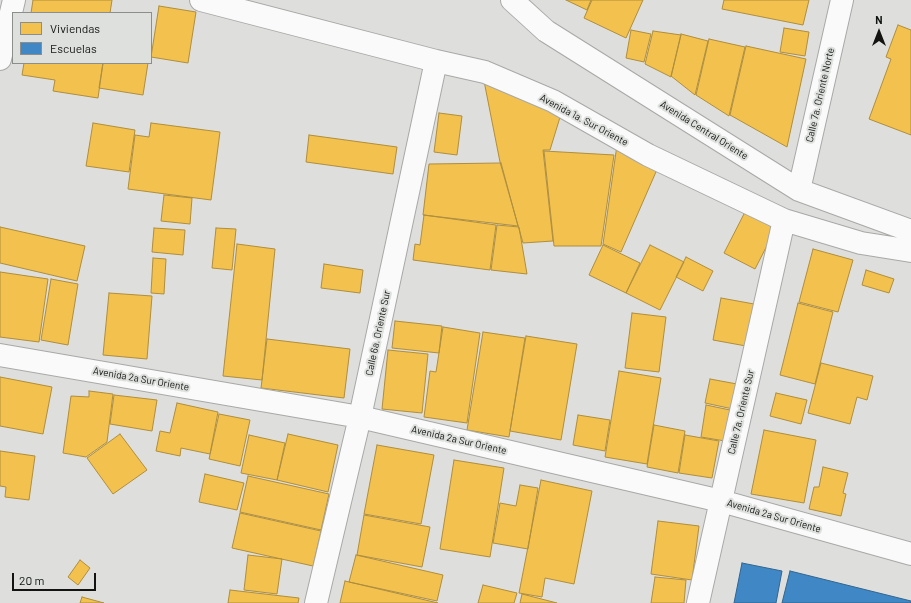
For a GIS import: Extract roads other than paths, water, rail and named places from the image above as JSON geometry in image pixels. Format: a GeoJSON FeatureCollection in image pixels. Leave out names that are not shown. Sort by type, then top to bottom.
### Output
{"type":"FeatureCollection","features":[{"type":"Feature","properties":{"kind":"street"},"geometry":{"type":"LineString","coordinates":[[0,59],[14,0]]}},
{"type":"Feature","properties":{"kind":"street","name":"Avenida 1a. Sur Oriente"},"geometry":{"type":"LineString","coordinates":[[201,0],[436,61],[485,72],[553,101],[648,155],[784,220],[861,243],[911,250]]}},
{"type":"Feature","properties":{"kind":"street","name":"Avenida Central Oriente"},"geometry":{"type":"LineString","coordinates":[[512,0],[546,31],[799,190],[911,231]]}},
{"type":"Feature","properties":{"kind":"street","name":"Calle 7a. Oriente Norte"},"geometry":{"type":"LineString","coordinates":[[799,190],[842,0]]}},
{"type":"Feature","properties":{"kind":"street","name":"Calle 6a. Oriente Sur"},"geometry":{"type":"LineString","coordinates":[[316,603],[360,417],[436,61]]}},
{"type":"Feature","properties":{"kind":"street","name":"Calle 7a. Oriente Sur"},"geometry":{"type":"LineString","coordinates":[[698,603],[784,220]]}},
{"type":"Feature","properties":{"kind":"street","name":"Avenida 2a Sur Oriente"},"geometry":{"type":"LineString","coordinates":[[0,355],[360,417],[721,502],[911,554]]}}]}
